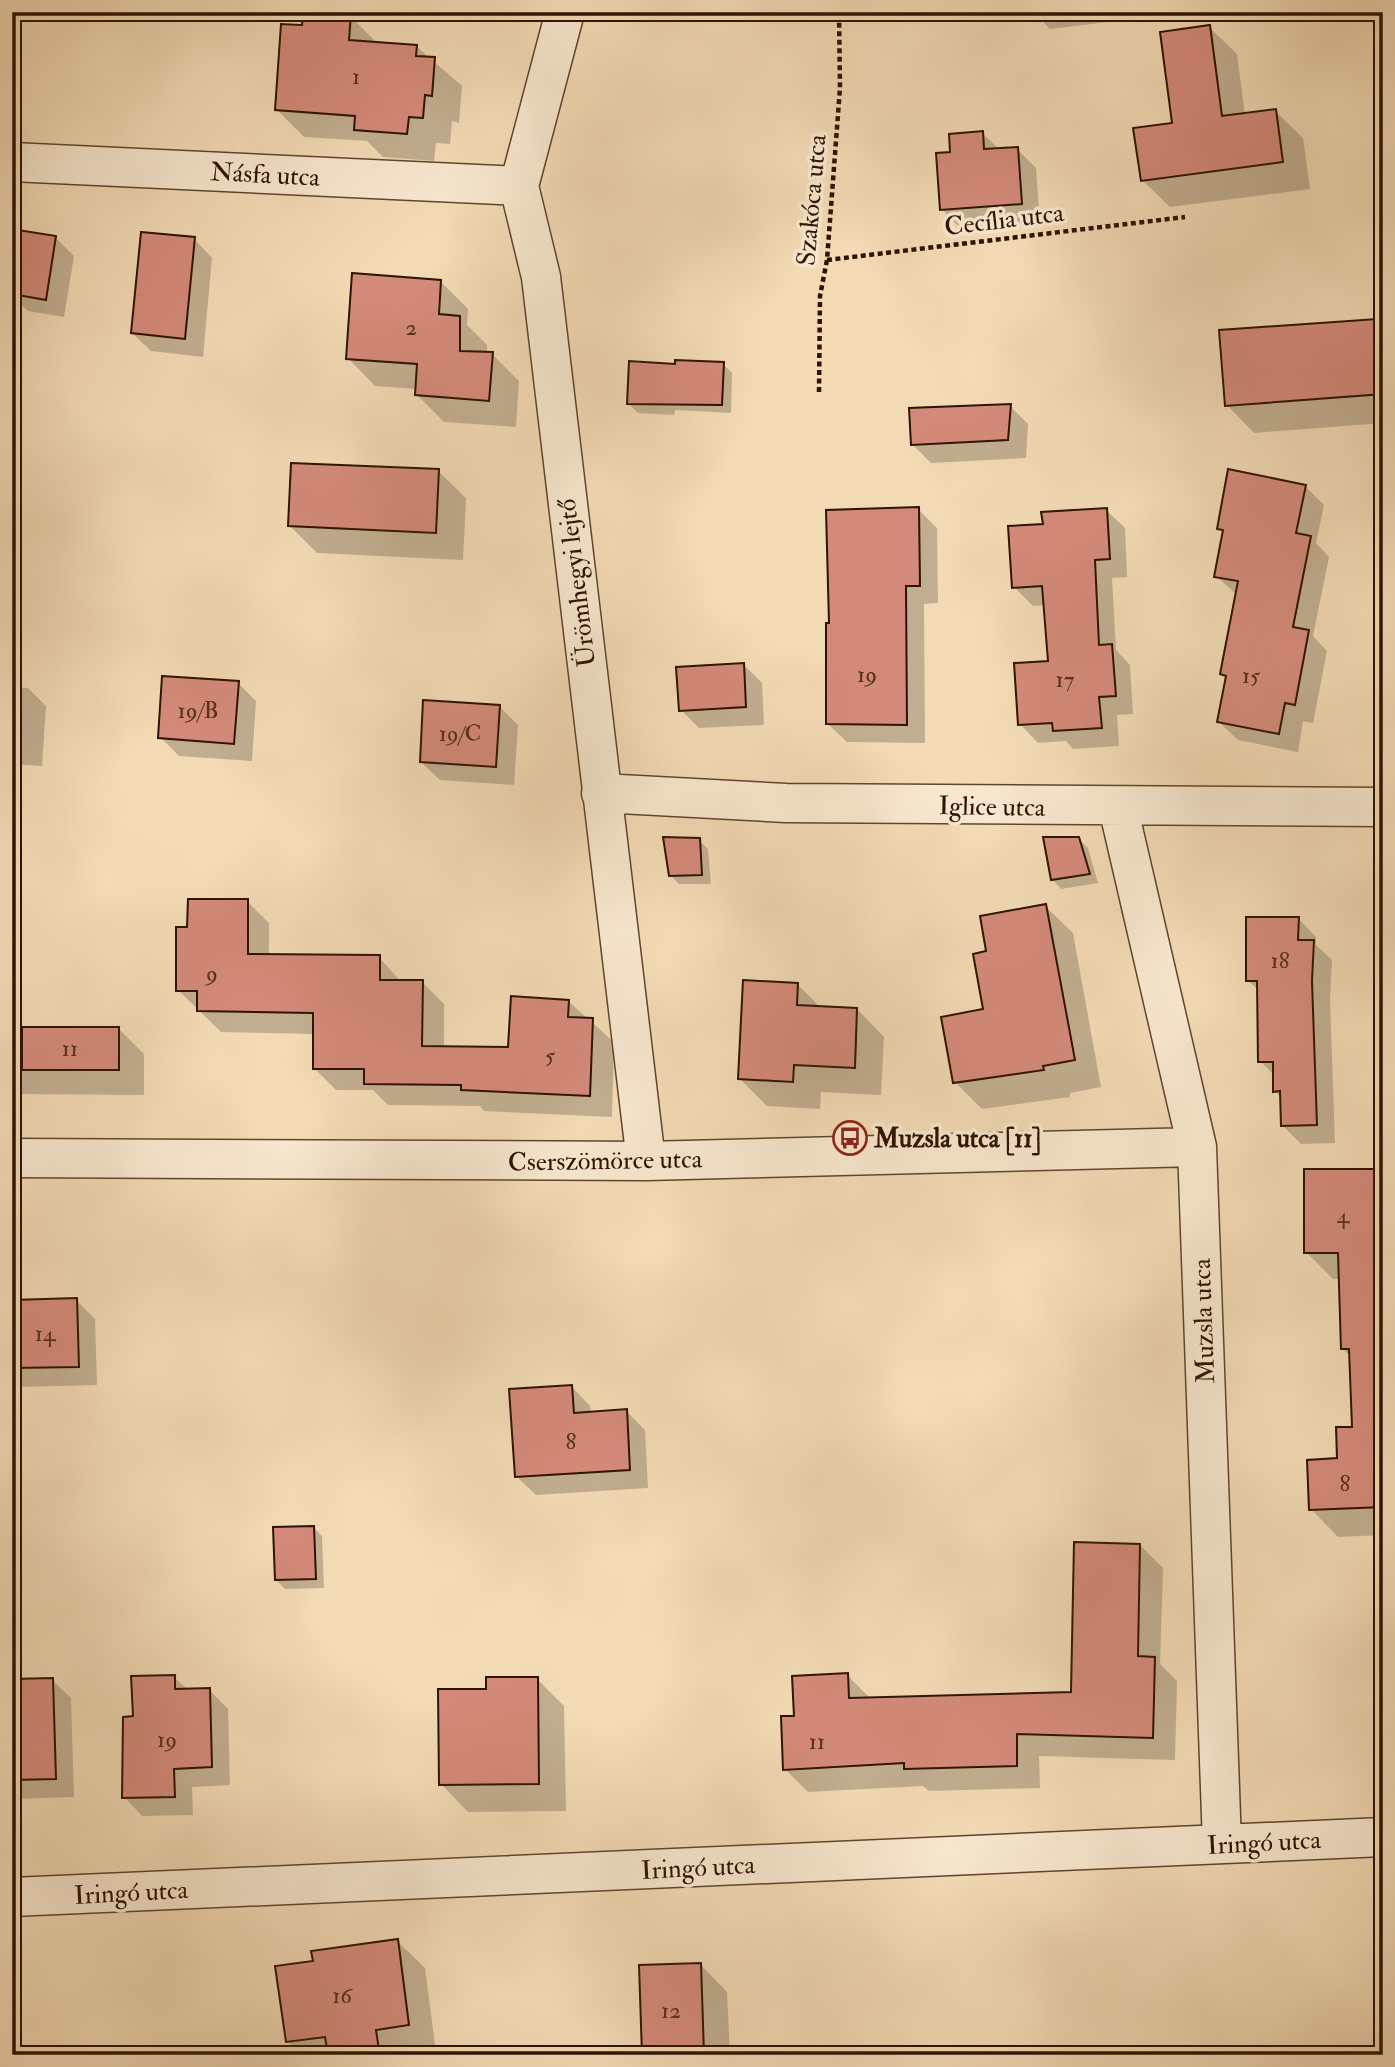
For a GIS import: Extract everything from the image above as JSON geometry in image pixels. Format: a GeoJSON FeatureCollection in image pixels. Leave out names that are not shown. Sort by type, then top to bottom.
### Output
{"type":"FeatureCollection","features":[{"type":"Feature","properties":{"kind":"street","name":"Ürömhegyi lejtő"},"geometry":{"type":"LineString","coordinates":[[565,12],[519,186],[541,277],[646,1161]]}},
{"type":"Feature","properties":{"kind":"street","name":"Násfa utca"},"geometry":{"type":"LineString","coordinates":[[12,162],[519,186]]}},
{"type":"Feature","properties":{"kind":"street","name":"Iglice utca"},"geometry":{"type":"LineString","coordinates":[[601,793],[786,803],[1383,807]]}},
{"type":"Feature","properties":{"kind":"street","name":"Muzsla utca"},"geometry":{"type":"LineString","coordinates":[[1118,807],[1197,1147],[1222,1844]]}},
{"type":"Feature","properties":{"kind":"street","name":"Cserszömörce utca"},"geometry":{"type":"LineString","coordinates":[[12,1158],[646,1161],[1197,1147]]}},
{"type":"Feature","properties":{"kind":"street","name":"Iringó utca"},"geometry":{"type":"LineString","coordinates":[[12,1897],[1383,1837]]}},
{"type":"Feature","properties":{"kind":"path","name":"Szakóca utca"},"geometry":{"type":"LineString","coordinates":[[819,392],[820,296],[827,260],[840,88],[839,12]]}},
{"type":"Feature","properties":{"kind":"path","name":"Cecília utca"},"geometry":{"type":"LineString","coordinates":[[827,260],[1185,217]]}},
{"type":"Feature","properties":{"kind":"building"},"geometry":{"type":"Polygon","coordinates":[[[303,12],[351,14],[349,40],[417,45],[416,56],[435,57],[432,96],[425,95],[423,118],[409,117],[407,134],[354,130],[355,116],[275,110],[281,24],[302,25],[303,12]]]}},
{"type":"Feature","properties":{"kind":"building"},"geometry":{"type":"Polygon","coordinates":[[[1210,25],[1222,116],[1276,109],[1283,162],[1141,181],[1133,128],[1172,123],[1160,32],[1210,25]]]}},
{"type":"Feature","properties":{"kind":"building"},"geometry":{"type":"Polygon","coordinates":[[[983,131],[984,149],[1018,147],[1022,204],[940,210],[936,153],[950,152],[949,134],[983,131]]]}},
{"type":"Feature","properties":{"kind":"building"},"geometry":{"type":"Polygon","coordinates":[[[18,230],[56,236],[46,300],[12,294],[12,264],[18,230]]]}},
{"type":"Feature","properties":{"kind":"building"},"geometry":{"type":"Polygon","coordinates":[[[141,232],[195,237],[185,339],[131,333],[141,232]]]}},
{"type":"Feature","properties":{"kind":"building"},"geometry":{"type":"Polygon","coordinates":[[[352,273],[441,280],[439,314],[460,316],[460,351],[493,352],[489,401],[415,395],[417,364],[346,359],[352,273]]]}},
{"type":"Feature","properties":{"kind":"building"},"geometry":{"type":"Polygon","coordinates":[[[1377,319],[1383,394],[1225,406],[1219,330],[1377,319]]]}},
{"type":"Feature","properties":{"kind":"building"},"geometry":{"type":"Polygon","coordinates":[[[675,360],[724,362],[722,405],[627,404],[629,361],[675,364],[675,360]]]}},
{"type":"Feature","properties":{"kind":"building"},"geometry":{"type":"Polygon","coordinates":[[[1011,404],[1008,440],[911,445],[909,408],[1011,404]]]}},
{"type":"Feature","properties":{"kind":"building"},"geometry":{"type":"Polygon","coordinates":[[[291,463],[439,469],[436,533],[288,526],[291,463]]]}},
{"type":"Feature","properties":{"kind":"building"},"geometry":{"type":"Polygon","coordinates":[[[1228,469],[1306,485],[1296,533],[1311,536],[1293,627],[1309,630],[1295,705],[1285,703],[1279,734],[1217,722],[1226,676],[1220,674],[1238,581],[1214,577],[1223,530],[1217,529],[1228,469]]]}},
{"type":"Feature","properties":{"kind":"building"},"geometry":{"type":"Polygon","coordinates":[[[919,507],[920,586],[906,586],[907,725],[826,724],[826,623],[829,623],[826,510],[919,507]]]}},
{"type":"Feature","properties":{"kind":"building"},"geometry":{"type":"Polygon","coordinates":[[[1107,508],[1110,559],[1095,560],[1099,645],[1112,644],[1116,696],[1099,697],[1102,728],[1053,731],[1052,723],[1018,725],[1014,663],[1048,661],[1042,586],[1012,588],[1008,526],[1043,524],[1041,512],[1107,508]]]}},
{"type":"Feature","properties":{"kind":"building"},"geometry":{"type":"Polygon","coordinates":[[[744,663],[746,707],[679,711],[676,667],[744,663]]]}},
{"type":"Feature","properties":{"kind":"building"},"geometry":{"type":"Polygon","coordinates":[[[162,676],[239,681],[234,744],[158,738],[162,676]]]}},
{"type":"Feature","properties":{"kind":"building"},"geometry":{"type":"Polygon","coordinates":[[[423,700],[500,705],[496,767],[420,762],[423,700]]]}},
{"type":"Feature","properties":{"kind":"building"},"geometry":{"type":"Polygon","coordinates":[[[663,837],[700,838],[702,875],[669,876],[663,837]]]}},
{"type":"Feature","properties":{"kind":"building"},"geometry":{"type":"Polygon","coordinates":[[[1043,837],[1079,837],[1090,874],[1051,880],[1043,837]]]}},
{"type":"Feature","properties":{"kind":"building"},"geometry":{"type":"Polygon","coordinates":[[[188,899],[248,899],[248,954],[380,955],[380,980],[423,980],[422,1046],[508,1047],[511,996],[569,1000],[568,1017],[593,1018],[590,1096],[461,1090],[461,1085],[364,1084],[364,1069],[313,1069],[313,1013],[197,1011],[197,991],[176,991],[176,927],[187,927],[188,899]]]}},
{"type":"Feature","properties":{"kind":"building"},"geometry":{"type":"Polygon","coordinates":[[[1046,904],[1075,1060],[1043,1066],[1044,1070],[953,1083],[941,1017],[983,1009],[973,954],[986,951],[980,916],[1046,904]]]}},
{"type":"Feature","properties":{"kind":"building"},"geometry":{"type":"Polygon","coordinates":[[[1246,917],[1299,917],[1298,940],[1314,940],[1312,981],[1317,1125],[1281,1126],[1280,1091],[1273,1092],[1273,1062],[1258,1062],[1257,981],[1246,981],[1246,917]]]}},
{"type":"Feature","properties":{"kind":"building"},"geometry":{"type":"Polygon","coordinates":[[[743,980],[798,983],[797,1005],[857,1008],[855,1068],[794,1065],[793,1082],[738,1079],[743,980]]]}},
{"type":"Feature","properties":{"kind":"building"},"geometry":{"type":"Polygon","coordinates":[[[22,1027],[119,1027],[119,1070],[22,1070],[22,1027]]]}},
{"type":"Feature","properties":{"kind":"building"},"geometry":{"type":"Polygon","coordinates":[[[1304,1169],[1378,1169],[1378,1177],[1383,1177],[1383,1507],[1309,1510],[1307,1460],[1337,1458],[1336,1427],[1352,1427],[1349,1349],[1341,1349],[1338,1253],[1304,1253],[1304,1169]]]}},
{"type":"Feature","properties":{"kind":"building"},"geometry":{"type":"Polygon","coordinates":[[[77,1298],[79,1367],[12,1368],[12,1300],[77,1298]]]}},
{"type":"Feature","properties":{"kind":"building"},"geometry":{"type":"Polygon","coordinates":[[[572,1385],[574,1413],[627,1409],[630,1470],[515,1477],[509,1389],[572,1385]]]}},
{"type":"Feature","properties":{"kind":"building"},"geometry":{"type":"Polygon","coordinates":[[[314,1526],[316,1579],[275,1580],[273,1527],[314,1526]]]}},
{"type":"Feature","properties":{"kind":"building"},"geometry":{"type":"Polygon","coordinates":[[[1074,1542],[1140,1544],[1138,1656],[1155,1657],[1153,1738],[1017,1734],[1017,1766],[904,1769],[904,1763],[783,1770],[781,1716],[794,1716],[792,1676],[848,1673],[849,1698],[1071,1692],[1074,1542]]]}},
{"type":"Feature","properties":{"kind":"building"},"geometry":{"type":"Polygon","coordinates":[[[175,1675],[175,1689],[210,1688],[212,1767],[174,1769],[175,1797],[122,1798],[123,1717],[133,1716],[131,1676],[175,1675]]]}},
{"type":"Feature","properties":{"kind":"building"},"geometry":{"type":"Polygon","coordinates":[[[486,1677],[538,1677],[539,1784],[439,1785],[438,1689],[486,1689],[486,1677]]]}},
{"type":"Feature","properties":{"kind":"building"},"geometry":{"type":"Polygon","coordinates":[[[53,1678],[56,1779],[12,1780],[12,1679],[53,1678]]]}},
{"type":"Feature","properties":{"kind":"building"},"geometry":{"type":"Polygon","coordinates":[[[398,1939],[409,2025],[376,2030],[379,2050],[328,2055],[325,2037],[286,2042],[275,1966],[313,1961],[311,1951],[398,1939]]]}},
{"type":"Feature","properties":{"kind":"building"},"geometry":{"type":"Polygon","coordinates":[[[701,1963],[704,2055],[642,2055],[639,1965],[701,1963]]]}},
{"type":"Feature","properties":{"kind":"place","name":"Muzsla utca [11]"},"geometry":{"type":"Point","coordinates":[850,1138]}}]}
